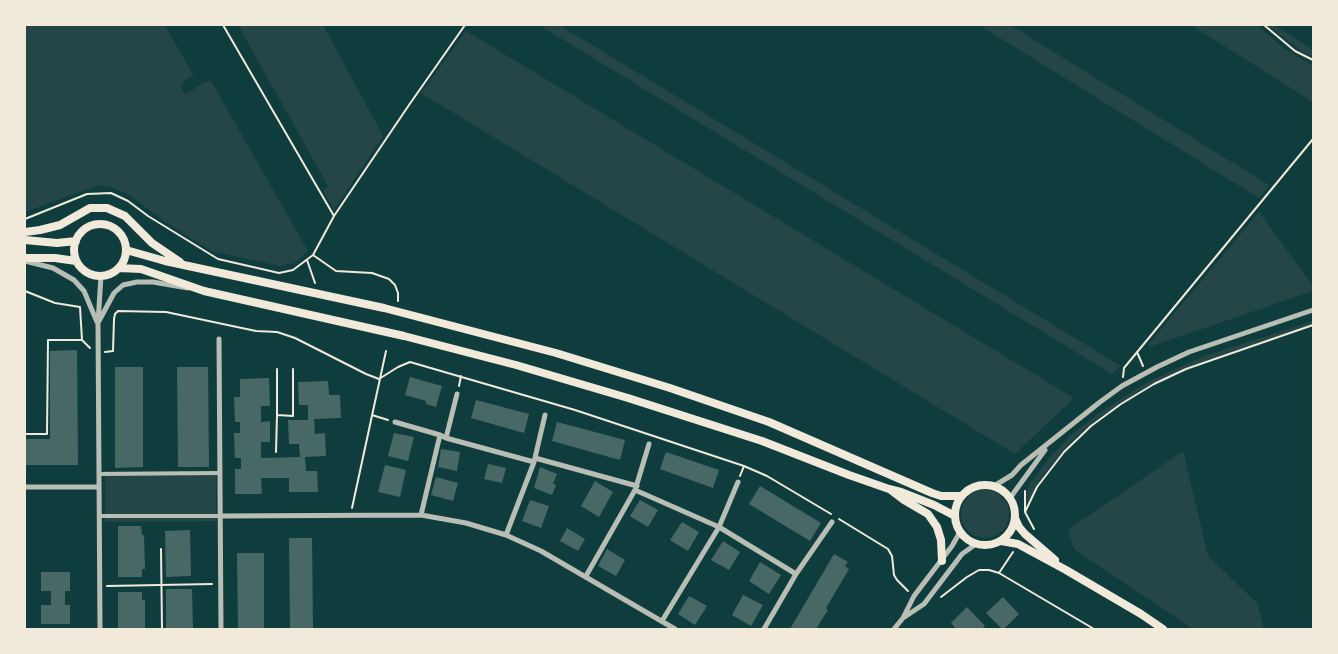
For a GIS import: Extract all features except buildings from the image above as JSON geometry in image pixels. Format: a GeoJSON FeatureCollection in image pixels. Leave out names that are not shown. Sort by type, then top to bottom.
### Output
{"type":"FeatureCollection","features":[{"type":"Feature","properties":{"kind":"main road"},"geometry":{"type":"LineString","coordinates":[[25,232],[60,225],[90,208],[107,208],[125,216],[152,243],[183,265]]}},
{"type":"Feature","properties":{"kind":"main road"},"geometry":{"type":"LineString","coordinates":[[105,224],[119,232],[125,241],[126,250],[124,261],[119,268],[111,274],[101,276],[92,275],[84,270],[76,261],[74,252],[76,241],[82,232],[89,226],[105,224]]}},
{"type":"Feature","properties":{"kind":"main road"},"geometry":{"type":"LineString","coordinates":[[25,240],[57,243],[76,241]]}},
{"type":"Feature","properties":{"kind":"main road"},"geometry":{"type":"LineString","coordinates":[[126,250],[183,265],[318,293],[477,332],[652,382],[769,422],[932,493],[941,496],[961,496]]}},
{"type":"Feature","properties":{"kind":"main road"},"geometry":{"type":"LineString","coordinates":[[25,259],[76,261]]}},
{"type":"Feature","properties":{"kind":"main road"},"geometry":{"type":"LineString","coordinates":[[119,268],[147,271],[204,291],[404,336],[574,382],[762,441],[934,504],[954,516]]}},
{"type":"Feature","properties":{"kind":"main road"},"geometry":{"type":"LineString","coordinates":[[985,484],[994,486],[1006,493],[1010,498],[1014,508],[1015,518],[1013,527],[1001,541],[985,545],[976,544],[960,532],[954,516],[956,505],[961,496],[976,486],[985,484]]}},
{"type":"Feature","properties":{"kind":"main road"},"geometry":{"type":"LineString","coordinates":[[889,489],[928,514],[937,527],[941,540],[942,561]]}},
{"type":"Feature","properties":{"kind":"main road"},"geometry":{"type":"LineString","coordinates":[[1015,518],[1025,534],[1066,570]]}},
{"type":"Feature","properties":{"kind":"main road"},"geometry":{"type":"LineString","coordinates":[[1001,541],[1018,544],[1066,570],[1164,629]]}},
{"type":"Feature","properties":{"kind":"street"},"geometry":{"type":"LineString","coordinates":[[25,259],[63,272],[74,280],[84,291],[98,323]]}},
{"type":"Feature","properties":{"kind":"street"},"geometry":{"type":"LineString","coordinates":[[100,629],[98,323],[101,276]]}},
{"type":"Feature","properties":{"kind":"street"},"geometry":{"type":"LineString","coordinates":[[98,323],[114,293],[123,285],[137,282],[153,282],[204,291]]}},
{"type":"Feature","properties":{"kind":"street"},"geometry":{"type":"LineString","coordinates":[[994,486],[1004,481],[1069,426],[1122,386],[1189,352],[1313,310]]}},
{"type":"Feature","properties":{"kind":"street"},"geometry":{"type":"LineString","coordinates":[[219,339],[221,629]]}},
{"type":"Feature","properties":{"kind":"street"},"geometry":{"type":"LineString","coordinates":[[446,438],[457,394]]}},
{"type":"Feature","properties":{"kind":"street"},"geometry":{"type":"LineString","coordinates":[[506,535],[535,460],[545,415]]}},
{"type":"Feature","properties":{"kind":"street"},"geometry":{"type":"LineString","coordinates":[[395,422],[446,438],[636,488],[719,527],[796,574]]}},
{"type":"Feature","properties":{"kind":"street"},"geometry":{"type":"LineString","coordinates":[[421,515],[440,435]]}},
{"type":"Feature","properties":{"kind":"street"},"geometry":{"type":"LineString","coordinates":[[1010,498],[1050,443]]}},
{"type":"Feature","properties":{"kind":"street"},"geometry":{"type":"LineString","coordinates":[[586,576],[636,488],[648,444]]}},
{"type":"Feature","properties":{"kind":"street"},"geometry":{"type":"LineString","coordinates":[[99,474],[220,473]]}},
{"type":"Feature","properties":{"kind":"street"},"geometry":{"type":"LineString","coordinates":[[662,621],[719,527],[738,482]]}},
{"type":"Feature","properties":{"kind":"street"},"geometry":{"type":"LineString","coordinates":[[25,487],[99,487]]}},
{"type":"Feature","properties":{"kind":"street"},"geometry":{"type":"LineString","coordinates":[[99,516],[421,515],[466,523],[506,535],[541,551],[675,629]]}},
{"type":"Feature","properties":{"kind":"street"},"geometry":{"type":"LineString","coordinates":[[764,629],[796,574],[832,522]]}},
{"type":"Feature","properties":{"kind":"street"},"geometry":{"type":"LineString","coordinates":[[894,629],[903,618],[914,596],[942,561],[960,532]]}},
{"type":"Feature","properties":{"kind":"street"},"geometry":{"type":"LineString","coordinates":[[903,618],[924,604],[962,554],[976,544]]}},
{"type":"Feature","properties":{"kind":"path"},"geometry":{"type":"LineString","coordinates":[[224,25],[334,216]]}},
{"type":"Feature","properties":{"kind":"path"},"geometry":{"type":"LineString","coordinates":[[25,219],[87,194],[111,193],[128,200],[148,216],[218,259],[279,272],[293,270],[313,255],[334,216],[465,25]]}},
{"type":"Feature","properties":{"kind":"path"},"geometry":{"type":"LineString","coordinates":[[1264,25],[1295,51],[1313,60]]}},
{"type":"Feature","properties":{"kind":"path"},"geometry":{"type":"LineString","coordinates":[[1122,386],[1124,368],[1313,139]]}},
{"type":"Feature","properties":{"kind":"path"},"geometry":{"type":"LineString","coordinates":[[313,255],[336,271],[372,273],[388,278],[398,292],[398,301]]}},
{"type":"Feature","properties":{"kind":"path"},"geometry":{"type":"LineString","coordinates":[[307,260],[318,293]]}},
{"type":"Feature","properties":{"kind":"path"},"geometry":{"type":"LineString","coordinates":[[25,291],[55,303],[80,307],[82,340],[93,352],[113,351],[114,319],[118,311],[166,312],[256,331],[285,334],[379,379]]}},
{"type":"Feature","properties":{"kind":"path"},"geometry":{"type":"LineString","coordinates":[[1032,524],[1025,512],[1037,487],[1069,447],[1105,415],[1140,392],[1178,373],[1223,355],[1313,325]]}},
{"type":"Feature","properties":{"kind":"path"},"geometry":{"type":"LineString","coordinates":[[25,434],[47,434],[48,340],[82,340]]}},
{"type":"Feature","properties":{"kind":"path"},"geometry":{"type":"LineString","coordinates":[[351,515],[386,351]]}},
{"type":"Feature","properties":{"kind":"path"},"geometry":{"type":"LineString","coordinates":[[1137,352],[1146,373]]}},
{"type":"Feature","properties":{"kind":"path"},"geometry":{"type":"LineString","coordinates":[[379,379],[410,362],[575,410],[744,466],[767,476],[888,549],[892,556],[894,575],[914,596]]}},
{"type":"Feature","properties":{"kind":"path"},"geometry":{"type":"LineString","coordinates":[[276,452],[278,416],[277,369]]}},
{"type":"Feature","properties":{"kind":"path"},"geometry":{"type":"LineString","coordinates":[[278,416],[293,416],[293,369]]}},
{"type":"Feature","properties":{"kind":"path"},"geometry":{"type":"LineString","coordinates":[[372,415],[395,422]]}},
{"type":"Feature","properties":{"kind":"path"},"geometry":{"type":"LineString","coordinates":[[160,549],[162,629]]}},
{"type":"Feature","properties":{"kind":"path"},"geometry":{"type":"LineString","coordinates":[[924,604],[928,608],[967,577],[979,570],[989,570],[999,573],[1094,629]]}},
{"type":"Feature","properties":{"kind":"path"},"geometry":{"type":"LineString","coordinates":[[100,586],[221,584]]}},
{"type":"Feature","properties":{"kind":"shaded area"},"geometry":{"type":"Polygon","coordinates":[[[25,25],[165,25],[193,75],[180,85],[185,95],[203,83],[211,81],[308,251],[295,263],[279,266],[212,251],[162,220],[131,196],[111,187],[99,185],[25,212],[25,25]]]}},
{"type":"Feature","properties":{"kind":"shaded area"},"geometry":{"type":"Polygon","coordinates":[[[238,25],[323,25],[383,136],[334,210],[323,191],[328,186],[238,25]]]}},
{"type":"Feature","properties":{"kind":"shaded area"},"geometry":{"type":"Polygon","coordinates":[[[539,25],[559,25],[1121,366],[1112,374],[539,25]]]}},
{"type":"Feature","properties":{"kind":"shaded area"},"geometry":{"type":"Polygon","coordinates":[[[979,25],[1010,25],[1269,185],[1259,198],[979,25]]]}},
{"type":"Feature","properties":{"kind":"shaded area"},"geometry":{"type":"Polygon","coordinates":[[[1191,25],[1257,25],[1282,47],[1313,66],[1313,102],[1191,25]]]}},
{"type":"Feature","properties":{"kind":"shaded area"},"geometry":{"type":"Polygon","coordinates":[[[1267,25],[1274,25],[1313,50],[1313,57],[1304,53],[1267,25]]]}},
{"type":"Feature","properties":{"kind":"shaded area"},"geometry":{"type":"Polygon","coordinates":[[[466,31],[1074,398],[1015,454],[421,93],[466,31]]]}},
{"type":"Feature","properties":{"kind":"shaded area"},"geometry":{"type":"Polygon","coordinates":[[[1259,212],[1313,286],[1313,291],[1149,347],[1148,345],[1259,212]]]}},
{"type":"Feature","properties":{"kind":"shaded area"},"geometry":{"type":"Polygon","coordinates":[[[1313,321],[1313,324],[1187,367],[1148,386],[1101,416],[1076,437],[1057,458],[1041,478],[1026,505],[1027,491],[1031,482],[1052,454],[1072,434],[1099,413],[1146,383],[1186,364],[1207,355],[1313,321]]]}},
{"type":"Feature","properties":{"kind":"shaded area"},"geometry":{"type":"Polygon","coordinates":[[[1183,451],[1208,556],[1257,603],[1264,629],[1193,629],[1074,549],[1068,530],[1183,451]]]}},
{"type":"Feature","properties":{"kind":"shaded area"},"geometry":{"type":"Polygon","coordinates":[[[105,471],[216,471],[216,521],[105,522],[105,471]]]}},
{"type":"Feature","properties":{"kind":"shaded area"},"geometry":{"type":"Polygon","coordinates":[[[980,490],[990,490],[1002,497],[1009,509],[1009,519],[1002,531],[990,538],[980,538],[972,534],[965,527],[961,519],[961,509],[965,501],[972,494],[980,490]]]}}]}
